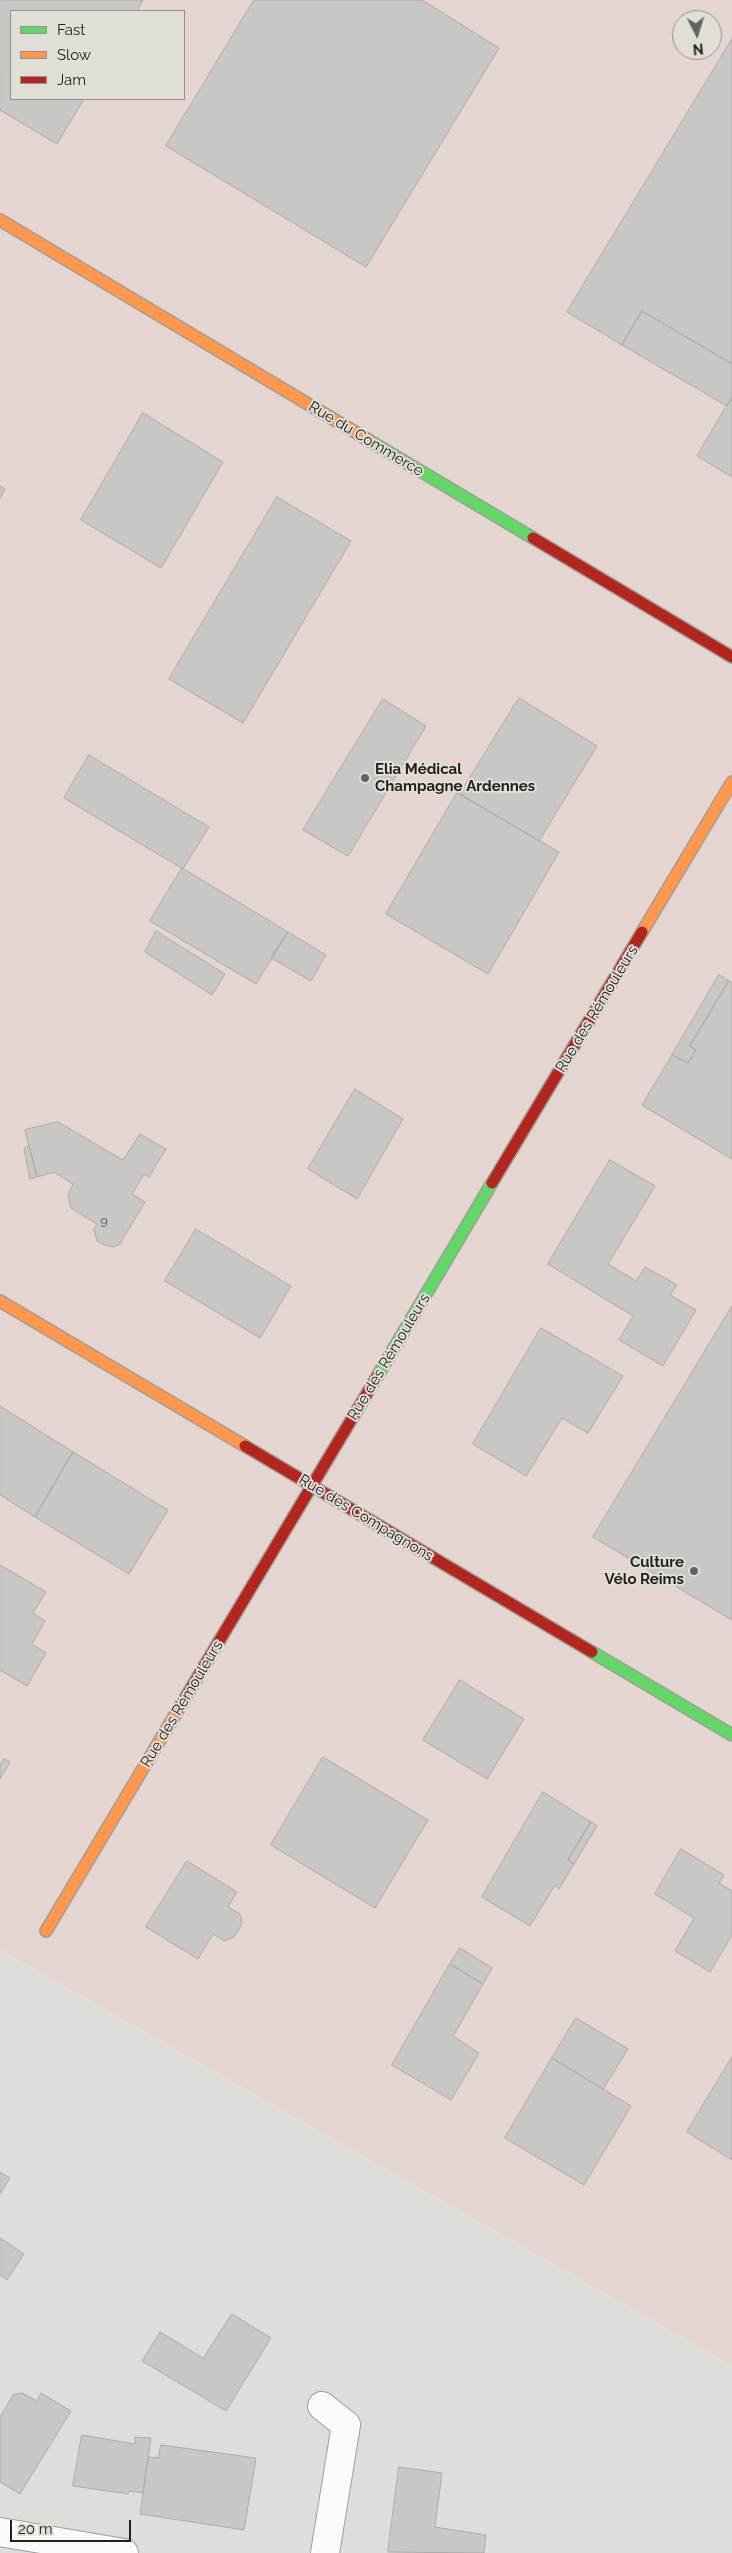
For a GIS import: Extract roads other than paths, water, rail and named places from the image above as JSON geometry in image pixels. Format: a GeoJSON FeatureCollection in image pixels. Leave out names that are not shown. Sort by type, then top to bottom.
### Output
{"type":"FeatureCollection","features":[{"type":"Feature","properties":{"kind":"street","name":"Rue du Commerce"},"geometry":{"type":"LineString","coordinates":[[0,220],[732,657]]}},
{"type":"Feature","properties":{"kind":"street","name":"Rue des Rémouleurs"},"geometry":{"type":"LineString","coordinates":[[46,1931],[732,782]]}},
{"type":"Feature","properties":{"kind":"street","name":"Rue des Compagnons"},"geometry":{"type":"LineString","coordinates":[[0,1301],[732,1735]]}},
{"type":"Feature","properties":{"kind":"street"},"geometry":{"type":"LineString","coordinates":[[322,2406],[346,2424],[325,2553]]}},
{"type":"Feature","properties":{"kind":"street"},"geometry":{"type":"LineString","coordinates":[[0,2532],[124,2553]]}},
{"type":"Feature","properties":{"kind":"place","name":"Elia Médical Champagne Ardennes"},"geometry":{"type":"Point","coordinates":[365,778]}},
{"type":"Feature","properties":{"kind":"place","name":"Culture Vélo Reims"},"geometry":{"type":"Point","coordinates":[694,1571]}}]}
